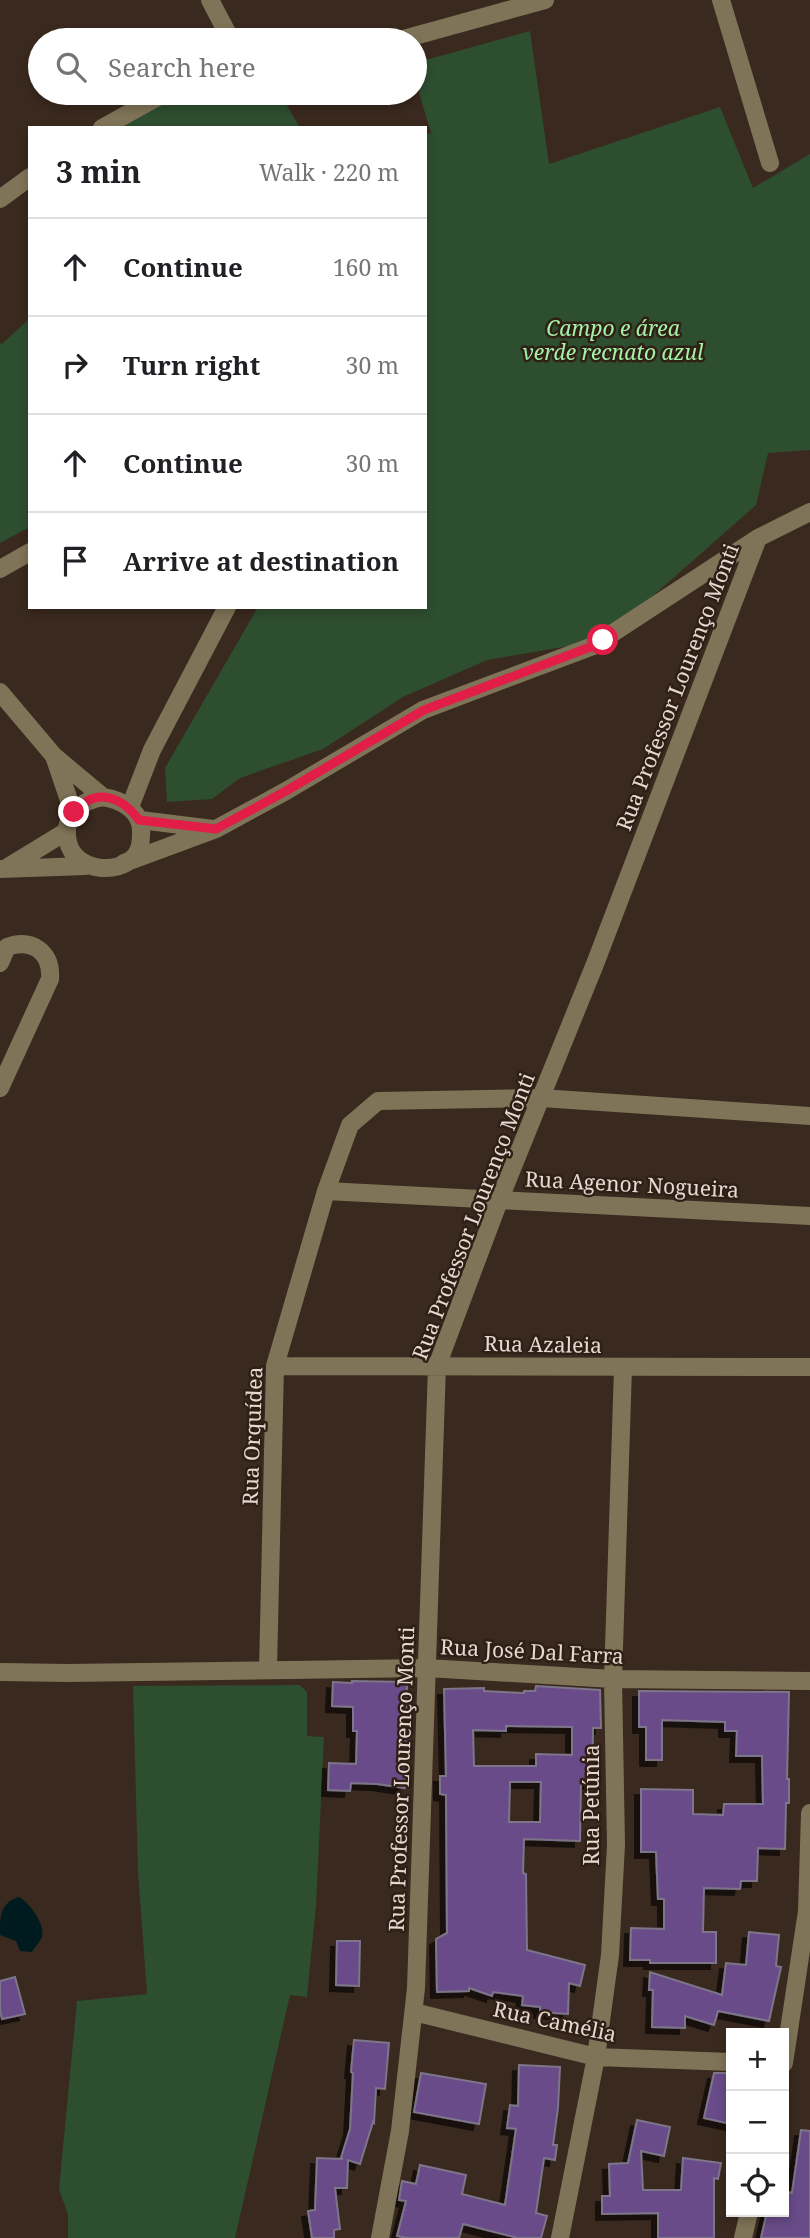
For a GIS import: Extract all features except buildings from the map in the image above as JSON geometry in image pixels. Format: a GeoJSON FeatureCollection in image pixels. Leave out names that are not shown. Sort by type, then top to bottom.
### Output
{"type":"FeatureCollection","features":[{"type":"Feature","properties":{"kind":"street"},"geometry":{"type":"LineString","coordinates":[[210,0],[225,28]]}},
{"type":"Feature","properties":{"kind":"street"},"geometry":{"type":"LineString","coordinates":[[471,0],[477,18]]}},
{"type":"Feature","properties":{"kind":"street"},"geometry":{"type":"LineString","coordinates":[[427,32],[545,0]]}},
{"type":"Feature","properties":{"kind":"street"},"geometry":{"type":"LineString","coordinates":[[721,0],[770,163]]}},
{"type":"Feature","properties":{"kind":"street"},"geometry":{"type":"LineString","coordinates":[[106,126],[143,105]]}},
{"type":"Feature","properties":{"kind":"street"},"geometry":{"type":"LineString","coordinates":[[0,199],[28,178]]}},
{"type":"Feature","properties":{"kind":"street"},"geometry":{"type":"LineString","coordinates":[[2,869],[86,866],[109,868],[216,829],[424,710],[593,646],[758,538],[810,512]]}},
{"type":"Feature","properties":{"kind":"street","name":"Rua Professor Lourenço Monti"},"geometry":{"type":"LineString","coordinates":[[380,2238],[400,2131],[416,1988],[437,1366],[499,1200],[595,964],[758,538]]}},
{"type":"Feature","properties":{"kind":"street"},"geometry":{"type":"LineString","coordinates":[[0,569],[28,553]]}},
{"type":"Feature","properties":{"kind":"street"},"geometry":{"type":"LineString","coordinates":[[124,863],[134,856],[141,842],[142,830],[135,814],[152,750],[226,609]]}},
{"type":"Feature","properties":{"kind":"street"},"geometry":{"type":"LineString","coordinates":[[0,691],[54,756],[103,797]]}},
{"type":"Feature","properties":{"kind":"street"},"geometry":{"type":"LineString","coordinates":[[54,756],[74,812]]}},
{"type":"Feature","properties":{"kind":"street"},"geometry":{"type":"LineString","coordinates":[[86,866],[76,858],[69,847],[67,831],[74,812],[92,798],[116,799],[135,814],[216,829]]}},
{"type":"Feature","properties":{"kind":"street"},"geometry":{"type":"LineString","coordinates":[[2,869],[67,831]]}},
{"type":"Feature","properties":{"kind":"street"},"geometry":{"type":"LineString","coordinates":[[0,1088],[50,979],[51,970],[48,960],[35,947],[25,944],[2,949]]}},
{"type":"Feature","properties":{"kind":"street"},"geometry":{"type":"LineString","coordinates":[[541,1098],[810,1116]]}},
{"type":"Feature","properties":{"kind":"street","name":"Rua Orquídea"},"geometry":{"type":"LineString","coordinates":[[268,1670],[275,1366],[326,1191],[350,1125],[378,1101],[541,1098]]}},
{"type":"Feature","properties":{"kind":"street","name":"Rua Agenor Nogueira"},"geometry":{"type":"LineString","coordinates":[[326,1191],[810,1216]]}},
{"type":"Feature","properties":{"kind":"street","name":"Rua Azaleia"},"geometry":{"type":"LineString","coordinates":[[275,1366],[810,1367]]}},
{"type":"Feature","properties":{"kind":"street","name":"Rua Petúnia"},"geometry":{"type":"LineString","coordinates":[[560,2238],[596,2057],[610,1955],[616,1844],[613,1679],[623,1368]]}},
{"type":"Feature","properties":{"kind":"street","name":"Rua José Dal Farra"},"geometry":{"type":"LineString","coordinates":[[0,1672],[427,1668],[613,1679],[810,1681]]}},
{"type":"Feature","properties":{"kind":"street"},"geometry":{"type":"LineString","coordinates":[[789,2030],[807,1911],[810,1813]]}},
{"type":"Feature","properties":{"kind":"street","name":"Rua Camélia"},"geometry":{"type":"LineString","coordinates":[[414,2012],[596,2057],[726,2062]]}},
{"type":"Feature","properties":{"kind":"street"},"geometry":{"type":"LineString","coordinates":[[743,2238],[748,2217]]}},
{"type":"Feature","properties":{"kind":"green space","name":"Campo e área verde recnato azul"},"geometry":{"type":"Polygon","coordinates":[[[530,31],[549,164],[720,107],[753,188],[810,154],[810,450],[768,453],[756,505],[603,640],[487,660],[403,697],[323,749],[240,778],[212,799],[167,802],[165,768],[257,609],[427,609],[427,134],[431,133],[423,105],[427,105],[427,60],[530,31]]]}},
{"type":"Feature","properties":{"kind":"green space"},"geometry":{"type":"Polygon","coordinates":[[[160,105],[287,105],[299,126],[120,126],[136,109],[160,105]]]}},
{"type":"Feature","properties":{"kind":"green space"},"geometry":{"type":"Polygon","coordinates":[[[28,320],[28,528],[0,543],[0,343],[28,320]]]}},
{"type":"Feature","properties":{"kind":"green space"},"geometry":{"type":"Polygon","coordinates":[[[300,1685],[307,1692],[307,1736],[324,1737],[316,1905],[307,1997],[290,1995],[235,2238],[68,2238],[68,2215],[59,2189],[77,2001],[147,1994],[138,1872],[133,1686],[300,1685]]]}},
{"type":"Feature","properties":{"kind":"water"},"geometry":{"type":"Polygon","coordinates":[[[19,1897],[32,1909],[42,1926],[42,1937],[32,1952],[20,1951],[16,1941],[0,1935],[2,1911],[8,1903],[19,1897]]]}},
{"type":"Feature","properties":{"kind":"route"},"geometry":{"type":"LineString","coordinates":[[74,812],[92,798],[103,797],[116,799],[130,807],[139,820],[216,829],[424,710],[603,640]]}}]}
